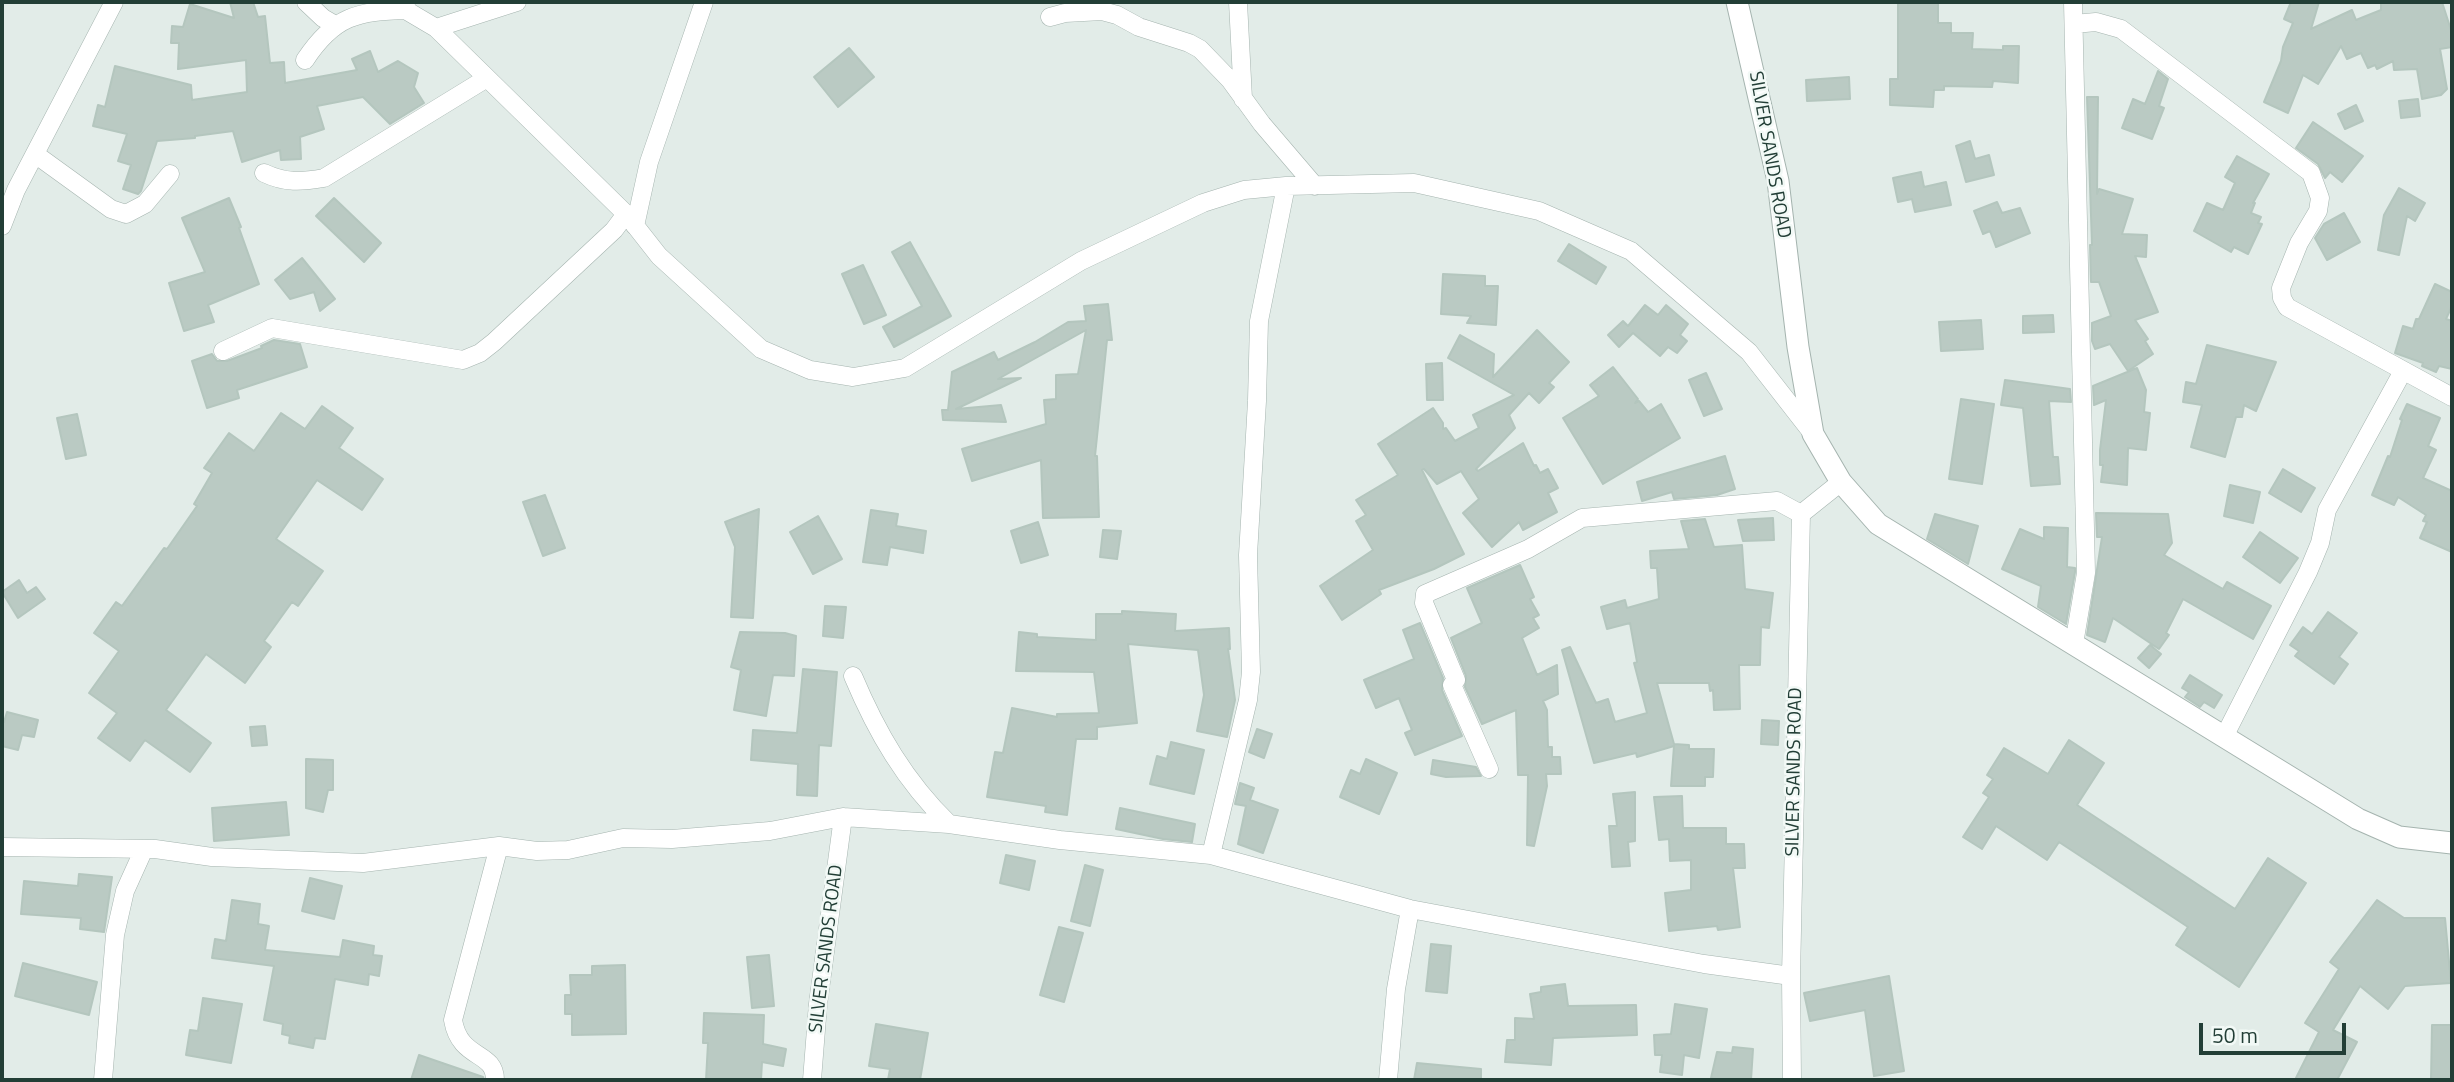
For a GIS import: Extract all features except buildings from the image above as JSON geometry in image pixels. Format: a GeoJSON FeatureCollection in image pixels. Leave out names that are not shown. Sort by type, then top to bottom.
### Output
{"type":"FeatureCollection","features":[{"type":"Feature","properties":{"kind":"street"},"geometry":{"type":"LineString","coordinates":[[2,226],[16,190],[114,2]]}},
{"type":"Feature","properties":{"kind":"street"},"geometry":{"type":"LineString","coordinates":[[306,2],[335,25]]}},
{"type":"Feature","properties":{"kind":"street"},"geometry":{"type":"LineString","coordinates":[[436,28],[517,2]]}},
{"type":"Feature","properties":{"kind":"street"},"geometry":{"type":"LineString","coordinates":[[223,351],[272,328],[463,360],[480,353],[614,230],[630,220],[704,2]]}},
{"type":"Feature","properties":{"kind":"street"},"geometry":{"type":"LineString","coordinates":[[1238,2],[1243,99]]}},
{"type":"Feature","properties":{"kind":"street","name":"SILVER SANDS ROAD"},"geometry":{"type":"LineString","coordinates":[[1737,2],[1778,181],[1798,347],[1813,434],[1840,482],[1878,524],[2358,819],[2399,836],[2452,843]]}},
{"type":"Feature","properties":{"kind":"street"},"geometry":{"type":"LineString","coordinates":[[2073,2],[2086,573],[2074,644]]}},
{"type":"Feature","properties":{"kind":"street"},"geometry":{"type":"LineString","coordinates":[[305,60],[314,45],[335,25],[370,11],[400,6],[436,28],[630,220],[659,256],[761,349],[810,370],[853,377],[905,368],[1081,261],[1203,203],[1244,190],[1286,186],[1414,183],[1539,211],[1631,251],[1749,352],[1813,434]]}},
{"type":"Feature","properties":{"kind":"street"},"geometry":{"type":"LineString","coordinates":[[1050,18],[1108,6],[1117,15],[1139,27],[1200,49],[1230,80],[1315,186]]}},
{"type":"Feature","properties":{"kind":"street"},"geometry":{"type":"LineString","coordinates":[[2074,24],[2096,22],[2121,29],[2311,173],[2320,198],[2318,211],[2299,243],[2281,288],[2287,307],[2297,315],[2452,397]]}},
{"type":"Feature","properties":{"kind":"street"},"geometry":{"type":"LineString","coordinates":[[264,173],[277,180],[297,182],[324,178],[486,78]]}},
{"type":"Feature","properties":{"kind":"street"},"geometry":{"type":"LineString","coordinates":[[35,154],[110,209],[126,214],[145,204],[170,174]]}},
{"type":"Feature","properties":{"kind":"street"},"geometry":{"type":"LineString","coordinates":[[1211,855],[1248,700],[1251,673],[1248,555],[1259,321],[1286,186]]}},
{"type":"Feature","properties":{"kind":"street"},"geometry":{"type":"LineString","coordinates":[[2224,737],[2308,572],[2320,544],[2327,510],[2403,371]]}},
{"type":"Feature","properties":{"kind":"street"},"geometry":{"type":"LineString","coordinates":[[1489,769],[1452,685],[1456,680],[1428,615],[1424,603],[1425,594],[1528,549],[1582,518],[1777,501],[1801,514],[1840,482]]}},
{"type":"Feature","properties":{"kind":"street","name":"SILVER SANDS ROAD"},"geometry":{"type":"LineString","coordinates":[[1792,1080],[1791,976],[1801,514]]}},
{"type":"Feature","properties":{"kind":"street"},"geometry":{"type":"LineString","coordinates":[[853,677],[871,720],[888,749],[926,801],[949,824]]}},
{"type":"Feature","properties":{"kind":"street"},"geometry":{"type":"LineString","coordinates":[[2,847],[144,849],[212,858],[363,863],[499,846],[537,851],[568,850],[624,838],[672,839],[770,831],[843,817],[949,824],[1211,855],[1410,909],[1703,964],[1791,976]]}},
{"type":"Feature","properties":{"kind":"street","name":"SILVER SANDS ROAD"},"geometry":{"type":"LineString","coordinates":[[812,1080],[818,1004],[843,817]]}},
{"type":"Feature","properties":{"kind":"street"},"geometry":{"type":"LineString","coordinates":[[495,1080],[494,1068],[489,1062],[466,1049],[459,1040],[453,1020],[499,846]]}},
{"type":"Feature","properties":{"kind":"street"},"geometry":{"type":"LineString","coordinates":[[103,1080],[115,935],[125,891],[144,849]]}},
{"type":"Feature","properties":{"kind":"street"},"geometry":{"type":"LineString","coordinates":[[1388,1080],[1396,989],[1410,909]]}}]}
